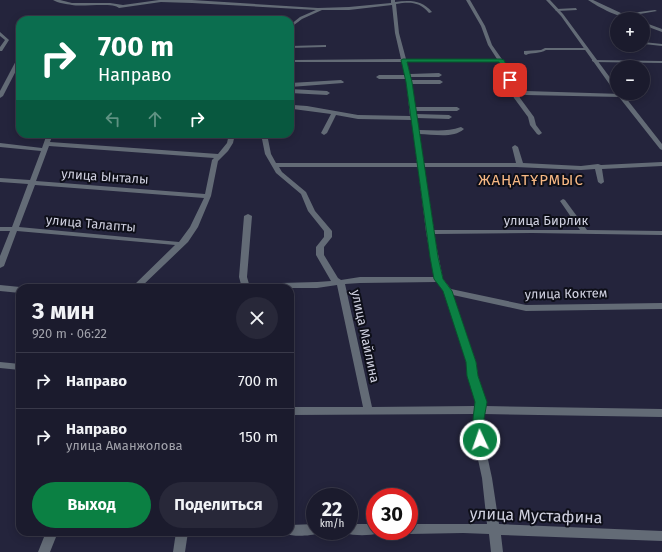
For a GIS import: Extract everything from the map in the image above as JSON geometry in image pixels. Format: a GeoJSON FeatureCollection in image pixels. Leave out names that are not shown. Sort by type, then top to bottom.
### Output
{"type":"FeatureCollection","features":[{"type":"Feature","properties":{"kind":"street"},"geometry":{"type":"LineString","coordinates":[[55,0],[72,4],[110,4],[120,6],[174,1],[317,6],[324,8]]}},
{"type":"Feature","properties":{"kind":"street"},"geometry":{"type":"LineString","coordinates":[[258,5],[261,0]]}},
{"type":"Feature","properties":{"kind":"street"},"geometry":{"type":"LineString","coordinates":[[294,24],[301,18],[324,8],[411,0],[426,7],[430,12]]}},
{"type":"Feature","properties":{"kind":"street"},"geometry":{"type":"LineString","coordinates":[[468,0],[483,26],[490,45],[501,60],[517,98],[531,117],[533,124],[539,133]]}},
{"type":"Feature","properties":{"kind":"street"},"geometry":{"type":"LineString","coordinates":[[548,0],[610,81]]}},
{"type":"Feature","properties":{"kind":"street"},"geometry":{"type":"LineString","coordinates":[[590,0],[616,12]]}},
{"type":"Feature","properties":{"kind":"street"},"geometry":{"type":"LineString","coordinates":[[393,2],[397,33],[409,78],[420,165],[439,279],[448,291],[471,362],[473,376],[481,402],[481,411],[478,419],[480,440],[497,552]]}},
{"type":"Feature","properties":{"kind":"street"},"geometry":{"type":"LineString","coordinates":[[557,10],[576,10]]}},
{"type":"Feature","properties":{"kind":"street"},"geometry":{"type":"LineString","coordinates":[[647,12],[655,11]]}},
{"type":"Feature","properties":{"kind":"street"},"geometry":{"type":"LineString","coordinates":[[650,26],[662,31]]}},
{"type":"Feature","properties":{"kind":"street"},"geometry":{"type":"LineString","coordinates":[[0,33],[7,40],[0,50]]}},
{"type":"Feature","properties":{"kind":"street"},"geometry":{"type":"LineString","coordinates":[[650,44],[662,45]]}},
{"type":"Feature","properties":{"kind":"street"},"geometry":{"type":"LineString","coordinates":[[294,47],[324,46]]}},
{"type":"Feature","properties":{"kind":"street"},"geometry":{"type":"LineString","coordinates":[[526,54],[526,52],[545,49],[586,49]]}},
{"type":"Feature","properties":{"kind":"street"},"geometry":{"type":"LineString","coordinates":[[294,62],[501,60]]}},
{"type":"Feature","properties":{"kind":"street"},"geometry":{"type":"LineString","coordinates":[[594,61],[662,62]]}},
{"type":"Feature","properties":{"kind":"street"},"geometry":{"type":"LineString","coordinates":[[0,96],[16,66]]}},
{"type":"Feature","properties":{"kind":"street"},"geometry":{"type":"LineString","coordinates":[[409,78],[439,75]]}},
{"type":"Feature","properties":{"kind":"street"},"geometry":{"type":"LineString","coordinates":[[379,77],[409,78],[440,82]]}},
{"type":"Feature","properties":{"kind":"street"},"geometry":{"type":"LineString","coordinates":[[294,85],[341,82]]}},
{"type":"Feature","properties":{"kind":"street"},"geometry":{"type":"LineString","coordinates":[[294,91],[327,93]]}},
{"type":"Feature","properties":{"kind":"street"},"geometry":{"type":"LineString","coordinates":[[515,91],[541,94],[610,93]]}},
{"type":"Feature","properties":{"kind":"street"},"geometry":{"type":"LineString","coordinates":[[624,100],[662,148]]}},
{"type":"Feature","properties":{"kind":"street"},"geometry":{"type":"LineString","coordinates":[[294,107],[307,108],[334,114],[373,118],[457,110]]}},
{"type":"Feature","properties":{"kind":"street"},"geometry":{"type":"LineString","coordinates":[[324,133],[334,114]]}},
{"type":"Feature","properties":{"kind":"street"},"geometry":{"type":"LineString","coordinates":[[413,114],[449,117]]}},
{"type":"Feature","properties":{"kind":"street"},"geometry":{"type":"LineString","coordinates":[[416,132],[459,132],[461,129]]}},
{"type":"Feature","properties":{"kind":"street"},"geometry":{"type":"LineString","coordinates":[[0,266],[48,138]]}},
{"type":"Feature","properties":{"kind":"street"},"geometry":{"type":"LineString","coordinates":[[139,284],[180,244],[191,231],[208,196],[215,160],[225,151],[231,138]]}},
{"type":"Feature","properties":{"kind":"street","name":"улица Майлина"},"geometry":{"type":"LineString","coordinates":[[265,138],[268,154],[279,173],[304,193],[312,211],[328,231],[328,237],[320,247],[320,256],[335,280],[341,283],[368,409]]}},
{"type":"Feature","properties":{"kind":"street"},"geometry":{"type":"LineString","coordinates":[[0,145],[219,156]]}},
{"type":"Feature","properties":{"kind":"street"},"geometry":{"type":"LineString","coordinates":[[515,147],[520,165]]}},
{"type":"Feature","properties":{"kind":"street"},"geometry":{"type":"LineString","coordinates":[[275,165],[345,161],[420,165],[520,165],[581,168],[662,164]]}},
{"type":"Feature","properties":{"kind":"street"},"geometry":{"type":"LineString","coordinates":[[598,166],[601,182]]}},
{"type":"Feature","properties":{"kind":"street","name":"улица Ынталы"},"geometry":{"type":"LineString","coordinates":[[0,180],[208,196]]}},
{"type":"Feature","properties":{"kind":"street"},"geometry":{"type":"LineString","coordinates":[[563,201],[585,232]]}},
{"type":"Feature","properties":{"kind":"street"},"geometry":{"type":"LineString","coordinates":[[245,284],[243,277],[248,216]]}},
{"type":"Feature","properties":{"kind":"street","name":"улица Талапты"},"geometry":{"type":"LineString","coordinates":[[0,229],[20,229],[180,244]]}},
{"type":"Feature","properties":{"kind":"street","name":"улица Бирлик"},"geometry":{"type":"LineString","coordinates":[[430,232],[662,233]]}},
{"type":"Feature","properties":{"kind":"street"},"geometry":{"type":"LineString","coordinates":[[294,286],[341,283],[348,280],[439,279]]}},
{"type":"Feature","properties":{"kind":"street"},"geometry":{"type":"LineString","coordinates":[[0,288],[16,290]]}},
{"type":"Feature","properties":{"kind":"street","name":"улица Коктем"},"geometry":{"type":"LineString","coordinates":[[448,291],[486,298],[526,308],[662,306]]}},
{"type":"Feature","properties":{"kind":"street"},"geometry":{"type":"LineString","coordinates":[[0,365],[16,367]]}},
{"type":"Feature","properties":{"kind":"street"},"geometry":{"type":"LineString","coordinates":[[294,411],[368,409],[662,413]]}},
{"type":"Feature","properties":{"kind":"street","name":"улица Мустафина"},"geometry":{"type":"LineString","coordinates":[[418,529],[463,528],[662,536]]}},
{"type":"Feature","properties":{"kind":"street"},"geometry":{"type":"LineString","coordinates":[[294,530],[306,530]]}},
{"type":"Feature","properties":{"kind":"street"},"geometry":{"type":"LineString","coordinates":[[44,552],[50,536]]}},
{"type":"Feature","properties":{"kind":"street"},"geometry":{"type":"LineString","coordinates":[[179,552],[181,536]]}},
{"type":"Feature","properties":{"kind":"district","name":"ЖАҢАТҰРМЫС"},"geometry":{"type":"Point","coordinates":[531,180]}},
{"type":"Feature","properties":{"kind":"route"},"geometry":{"type":"LineString","coordinates":[[480,440],[478,419],[481,411],[481,402],[473,376],[471,362],[448,291],[439,279],[434,257],[430,222],[418,154],[409,82],[403,60],[501,60],[510,80]]}}]}
